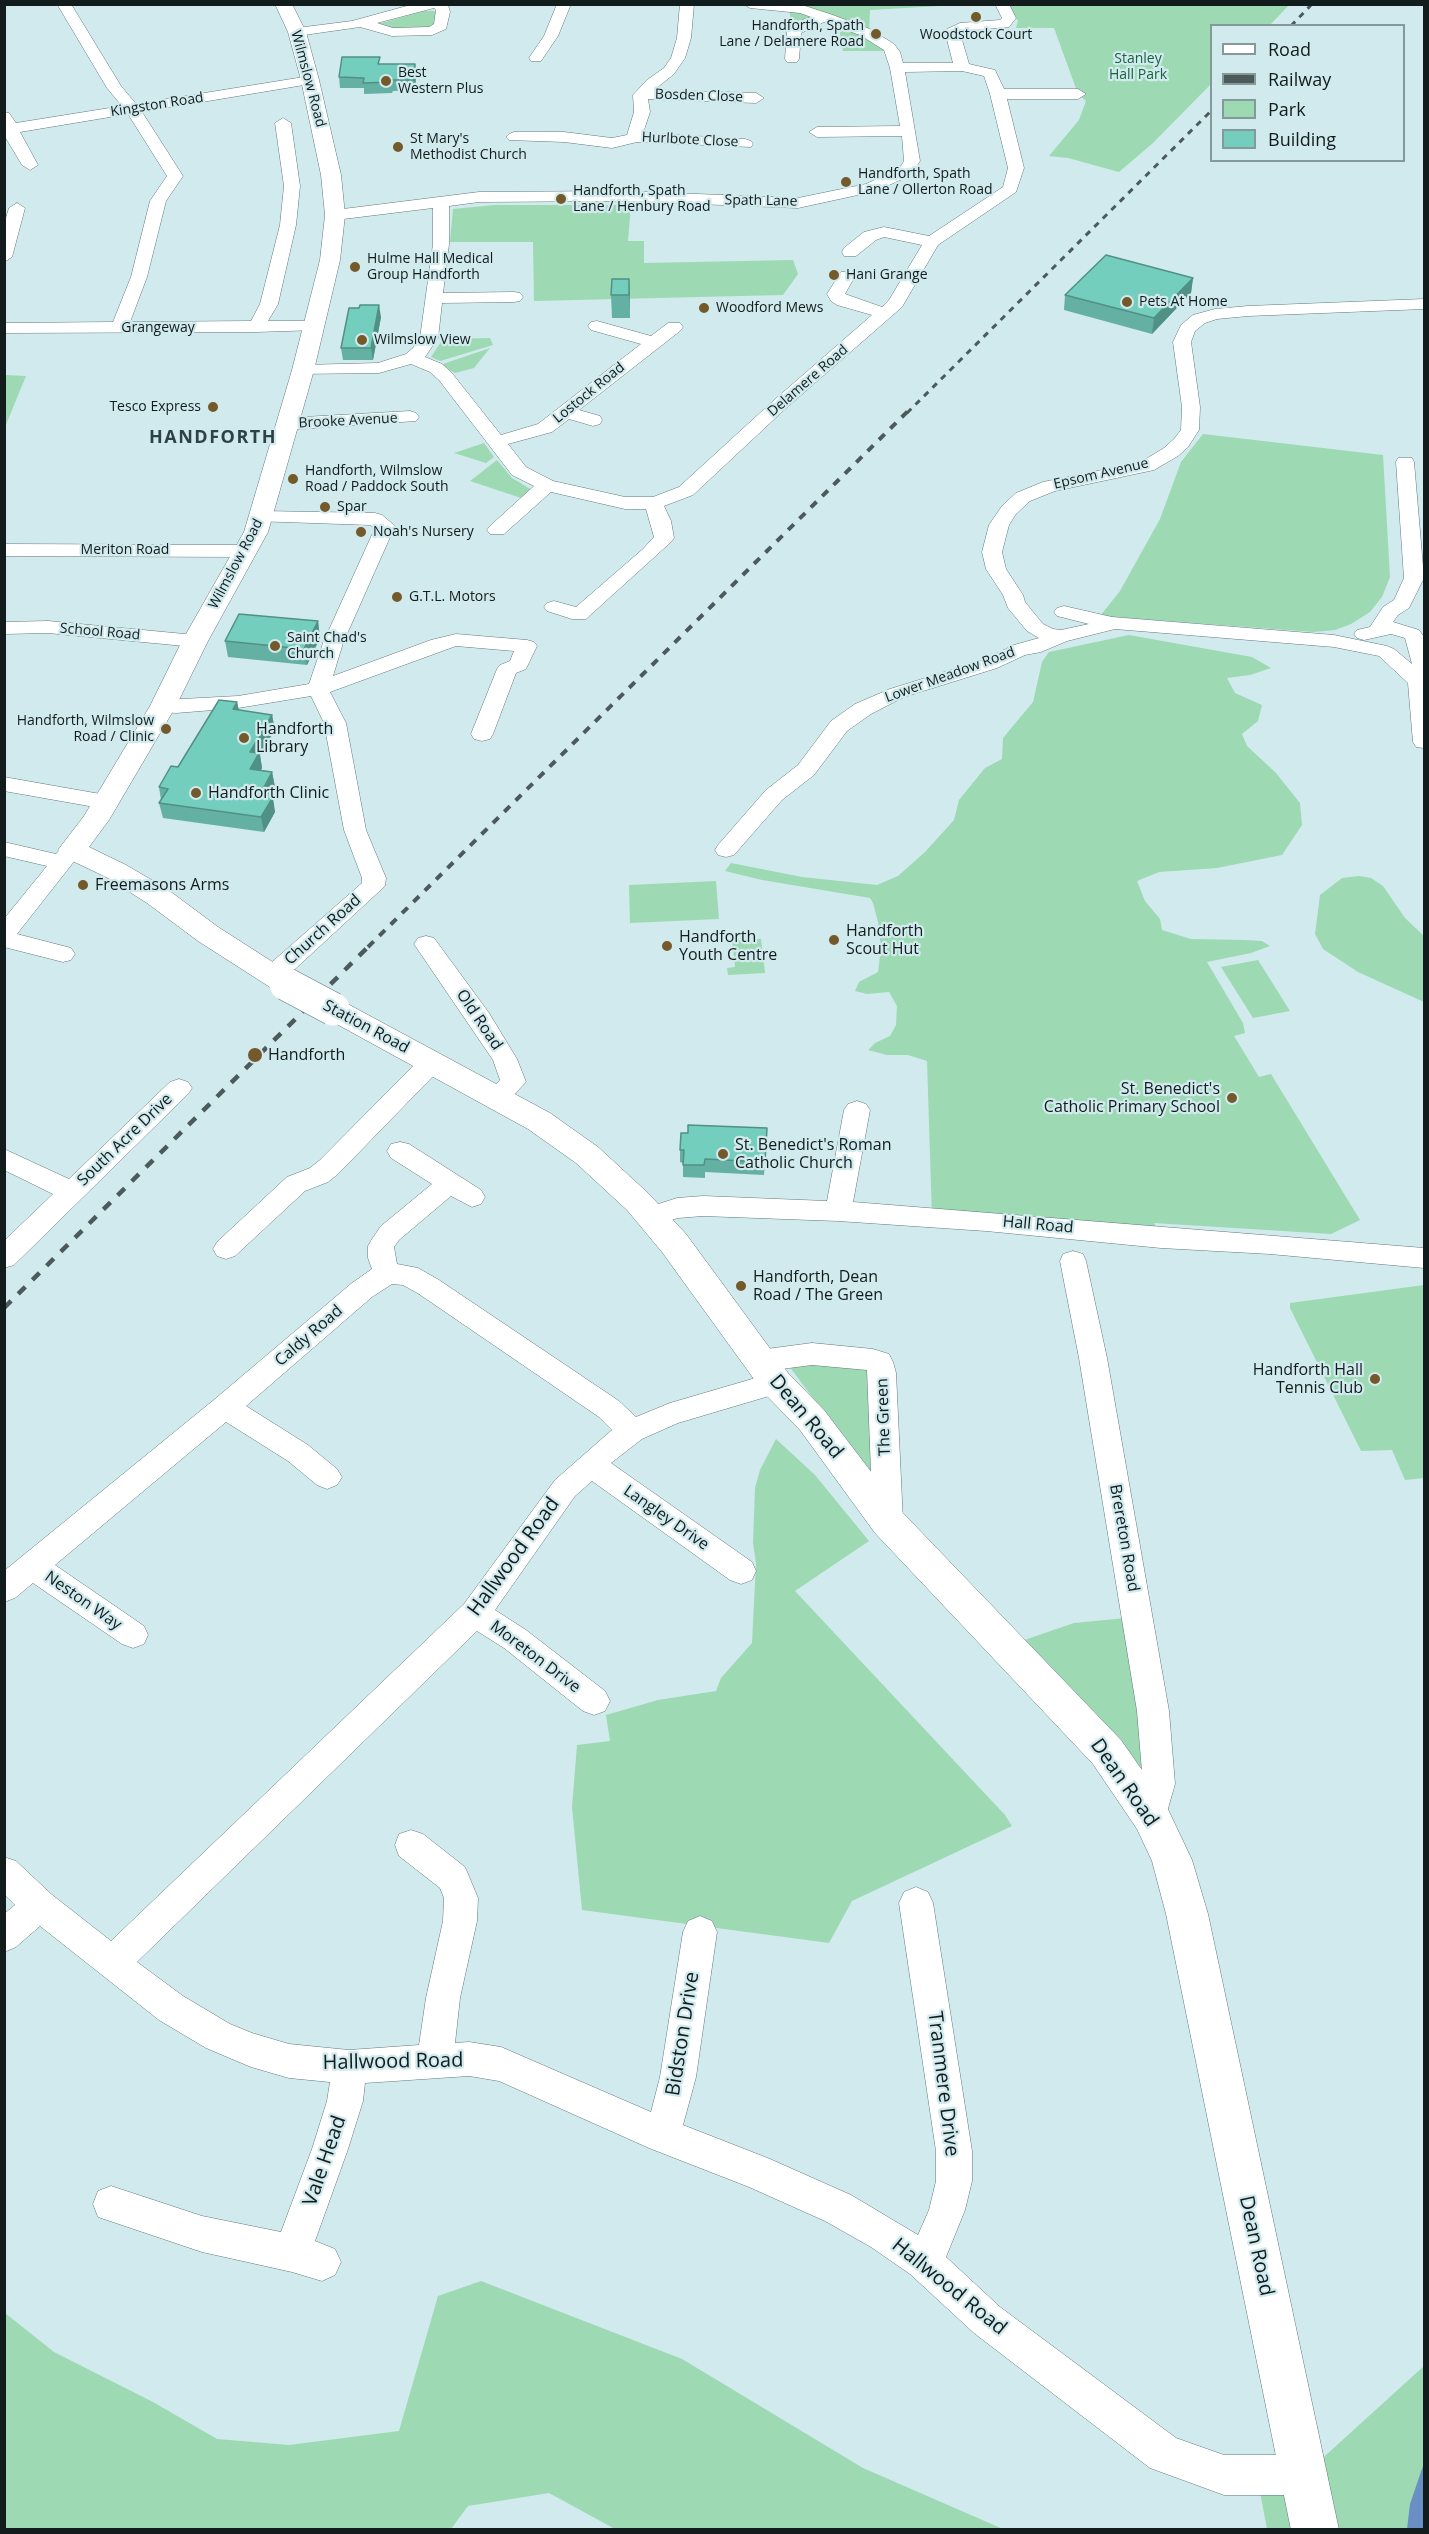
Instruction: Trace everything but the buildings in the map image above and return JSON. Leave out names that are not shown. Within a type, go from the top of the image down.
[{"type":"main road","name":"Wilmslow Road","points":[[67,857],[106,802],[163,706],[195,641],[246,551],[261,517],[303,370],[330,260],[335,215],[331,174],[310,80],[297,32],[283,4]]},
{"type":"main road","name":"Station Road","points":[[67,857],[116,871],[157,896],[208,934],[279,980],[539,1121],[587,1155],[652,1216]]},
{"type":"main road","name":"Dean Road","points":[[652,1216],[768,1372],[812,1420],[888,1522],[1107,1752],[1150,1815],[1172,1860],[1187,1914],[1315,2529]]},
{"type":"street","points":[[64,4],[115,88],[143,123],[175,176],[158,201],[139,277],[119,328]]},
{"type":"street","points":[[387,4],[400,13]]},
{"type":"street","points":[[297,32],[364,23],[435,4],[443,8],[441,26],[432,31],[392,32],[378,30],[364,23]]},
{"type":"street","points":[[536,58],[551,36],[564,4]]},
{"type":"street","points":[[634,137],[642,112],[639,99],[675,64],[682,44],[687,4]]},
{"type":"street","name":"Spath Lane","points":[[335,215],[441,201],[539,196],[633,196],[780,203],[820,200],[870,188],[900,176],[912,161],[893,52],[881,41],[802,9],[750,4]]},
{"type":"street","points":[[962,67],[952,32],[960,27],[1005,24],[1009,18],[1002,4]]},
{"type":"street","points":[[792,59],[794,31],[807,23],[825,17]]},
{"type":"street","points":[[682,44],[701,45]]},
{"type":"street","name":"Delamere Road","points":[[412,358],[431,366],[445,376],[519,471],[548,485],[625,503],[653,503],[686,491],[778,406],[885,313],[903,294],[932,242],[1010,189],[1014,181],[1016,168],[998,94],[990,73],[979,68],[962,67],[897,68]]},
{"type":"street","name":"Kingston Road","points":[[7,125],[131,109],[310,80]]},
{"type":"street","name":"Bosden Close","points":[[642,94],[756,98]]},
{"type":"street","points":[[998,94],[1078,94]]},
{"type":"street","points":[[256,327],[270,304],[288,225],[292,186],[283,123]]},
{"type":"street","points":[[7,125],[30,165]]},
{"type":"street","points":[[817,131],[908,131]]},
{"type":"street","name":"Hurlbote Close","points":[[510,137],[564,137],[612,142],[634,137],[745,144]]},
{"type":"street","points":[[303,370],[370,369],[412,358],[428,341],[441,243],[441,201]]},
{"type":"street","points":[[4,257],[16,208]]},
{"type":"street","points":[[850,252],[870,236],[884,232],[932,242]]},
{"type":"street","points":[[847,276],[828,292],[843,301],[885,313]]},
{"type":"street","points":[[434,298],[514,297]]},
{"type":"street","name":"Epsom Avenue","points":[[1032,623],[1015,604],[1013,595],[996,570],[993,552],[999,525],[1009,510],[1023,496],[1050,486],[1147,466],[1171,452],[1190,430],[1191,407],[1182,342],[1187,330],[1199,319],[1215,314],[1248,311],[1425,304]]},
{"type":"street","name":"Grangeway","points":[[4,328],[312,326]]},
{"type":"street","points":[[597,326],[653,342]]},
{"type":"street","name":"Lostock Road","points":[[496,441],[545,428],[674,327]]},
{"type":"street","points":[[566,412],[593,420]]},
{"type":"street","name":"Brooke Avenue","points":[[286,424],[410,417]]},
{"type":"street","points":[[1405,462],[1414,578],[1402,604],[1406,622],[1415,639],[1424,674],[1418,681]]},
{"type":"street","points":[[497,530],[548,485]]},
{"type":"street","points":[[554,607],[579,615],[650,553],[664,538],[661,521],[653,503]]},
{"type":"street","points":[[261,517],[375,519],[385,526],[333,643],[318,689]]},
{"type":"street","name":"Meriton Road","points":[[4,550],[246,551]]},
{"type":"street","points":[[1013,595],[1061,611],[1077,621],[1077,628],[1066,635],[1042,633],[1032,623],[1037,614],[1061,611]]},
{"type":"street","points":[[1380,641],[1390,610],[1402,604]]},
{"type":"street","name":"Lower Meadow Road","points":[[1061,611],[1112,623],[1334,641],[1380,641]]},
{"type":"street","name":"Lower Meadow Road","points":[[1022,650],[1032,623]]},
{"type":"street","name":"Lower Meadow Road","points":[[726,850],[774,795],[806,770],[839,726],[849,718],[897,693],[990,664],[1066,635],[1112,623]]},
{"type":"street","name":"School Road","points":[[4,628],[48,627],[195,641]]},
{"type":"street","points":[[1380,641],[1409,653],[1414,651],[1415,639]]},
{"type":"street","points":[[163,706],[238,702],[318,689],[438,644],[456,640],[527,646],[519,665],[507,669],[482,734]]},
{"type":"street","points":[[1380,641],[1418,681],[1425,742]]},
{"type":"street","points":[[404,658],[417,676]]},
{"type":"street","name":"Church Road","points":[[279,980],[373,886],[374,878],[355,830],[357,795],[335,723],[318,689]]},
{"type":"street","points":[[4,784],[106,802]]},
{"type":"street","points":[[4,849],[67,857]]},
{"type":"street","name":"Wilmslow Road","points":[[4,937],[67,857]]},
{"type":"street","points":[[4,937],[63,954]]},
{"type":"street","name":"Old Road","points":[[426,944],[480,1019],[505,1059],[513,1082],[497,1097]]},
{"type":"street","points":[[226,1249],[284,1194],[297,1184],[319,1175],[329,1167],[432,1062]]},
{"type":"street","name":"South Acre Drive","points":[[4,1258],[179,1088]]},
{"type":"street","points":[[838,1211],[857,1110]]},
{"type":"street","points":[[400,1151],[461,1190],[390,1233],[381,1246],[381,1258],[387,1273],[408,1275],[429,1287],[609,1409],[632,1431]]},
{"type":"street","name":"South Acre Drive","points":[[4,1158],[71,1192]]},
{"type":"street","name":"Hall Road","points":[[652,1216],[677,1208],[703,1206],[838,1211],[1009,1222],[1161,1238],[1270,1244],[1425,1258]]},
{"type":"street","name":"Brereton Road","points":[[1073,1261],[1093,1358],[1153,1711],[1159,1784],[1150,1815]]},
{"type":"street","name":"Caldy Road","points":[[4,1589],[34,1567],[362,1290],[387,1273]]},
{"type":"street","name":"The Green","points":[[768,1372],[812,1354],[879,1362],[882,1373],[888,1522]]},
{"type":"street","name":"Hallwood Road","points":[[768,1372],[632,1431],[590,1464],[566,1488],[475,1613],[112,1963],[171,2008],[219,2036],[251,2050],[289,2061],[349,2067],[469,2059],[501,2064],[662,2135],[758,2172],[838,2208],[884,2234],[923,2261],[987,2320],[1164,2454],[1224,2475],[1304,2475]]},
{"type":"street","points":[[225,1407],[298,1452],[328,1476]]},
{"type":"street","name":"Langley Drive","points":[[590,1464],[741,1571]]},
{"type":"street","name":"Neston Way","points":[[34,1567],[132,1636]]},
{"type":"street","name":"Moreton Drive","points":[[475,1613],[515,1639],[594,1701]]},
{"type":"street","points":[[411,1845],[453,1878],[461,1898],[460,1921],[443,1998],[435,2060]]},
{"type":"street","points":[[4,1872],[39,1905],[112,1963]]},
{"type":"street","name":"Tranmere Drive","points":[[916,1903],[954,2151],[954,2181],[947,2210],[938,2236],[923,2261]]},
{"type":"street","points":[[4,1936],[39,1905]]},
{"type":"street","name":"Bidston Drive","points":[[662,2135],[678,2077],[700,1932]]},
{"type":"street","name":"Vale Head","points":[[111,2204],[202,2234],[307,2258],[330,2149],[345,2101],[349,2067]]},
{"type":"green space","points":[[790,5],[957,5],[870,10],[869,33],[890,51],[843,51],[839,28],[813,16],[790,25]]},
{"type":"green space","name":"Stanley Hall Park","points":[[1008,5],[1289,5],[1271,24],[1210,24],[1210,85],[1153,143],[1119,172],[1068,158],[1049,156],[1079,120],[1086,101],[1078,94],[1054,28],[1016,28],[1018,21]]},
{"type":"green space","points":[[424,11],[434,11],[438,14],[434,26],[430,28],[402,31],[378,24]]},
{"type":"green space","points":[[494,205],[631,205],[628,241],[644,241],[644,263],[793,260],[798,274],[783,295],[534,301],[533,242],[450,242],[453,209]]},
{"type":"green space","points":[[490,338],[493,345],[440,361],[431,357],[443,339]]},
{"type":"green space","points":[[490,348],[474,368],[455,373],[440,365]]},
{"type":"green space","points":[[4,375],[26,376],[5,427]]},
{"type":"green space","points":[[1203,434],[1383,455],[1390,577],[1382,597],[1370,612],[1351,624],[1335,630],[1314,632],[1100,616],[1120,591],[1160,519],[1181,462]]},
{"type":"green space","points":[[484,443],[494,457],[486,463],[454,453]]},
{"type":"green space","points":[[497,460],[512,478],[532,490],[524,499],[470,481]]},
{"type":"green space","points":[[1129,635],[1252,657],[1271,668],[1250,675],[1227,678],[1235,693],[1262,705],[1258,721],[1242,734],[1247,746],[1276,773],[1300,803],[1302,825],[1282,855],[1217,868],[1159,872],[1137,881],[1145,901],[1160,919],[1162,930],[1191,939],[1262,941],[1270,946],[1251,953],[1207,962],[1243,1023],[1245,1033],[1234,1036],[1259,1077],[1271,1074],[1360,1220],[1331,1234],[1154,1223],[1160,1233],[932,1217],[927,1061],[908,1055],[887,1055],[868,1050],[875,1043],[890,1036],[896,1025],[897,1006],[889,992],[867,994],[855,991],[859,982],[878,972],[881,948],[873,903],[870,898],[762,880],[725,871],[731,863],[802,877],[877,885],[898,876],[925,852],[954,820],[959,800],[985,768],[1002,759],[1003,738],[1033,702],[1042,662],[1049,652]]},
{"type":"green space","points":[[1359,876],[1371,878],[1383,886],[1405,918],[1424,936],[1424,1002],[1358,972],[1323,949],[1315,934],[1320,895],[1342,878]]},
{"type":"green space","points":[[716,881],[719,919],[630,923],[629,885]]},
{"type":"green space","points":[[761,939],[765,973],[728,975],[727,968],[735,967],[732,940]]},
{"type":"green space","points":[[1258,960],[1290,1011],[1253,1018],[1221,967]]},
{"type":"green space","name":"Handforth Hall Tennis Club","points":[[1424,1285],[1424,1478],[1405,1480],[1392,1450],[1361,1451],[1290,1308],[1290,1303]]},
{"type":"green space","points":[[795,1363],[868,1368],[875,1481],[789,1366]]},
{"type":"green space","points":[[776,1439],[815,1475],[869,1541],[795,1591],[1005,1815],[1012,1826],[852,1901],[829,1943],[582,1910],[572,1807],[577,1745],[610,1741],[606,1715],[658,1700],[716,1691],[721,1678],[752,1643],[756,1563],[753,1543],[755,1488],[760,1470]]},
{"type":"green space","points":[[1137,1617],[1151,1816],[1007,1646],[1074,1623]]},
{"type":"green space","points":[[481,2281],[682,2359],[863,2468],[1003,2529],[615,2529],[549,2493],[468,2506],[451,2529],[5,2529],[5,2313],[54,2352],[153,2402],[217,2439],[289,2445],[399,2431],[438,2296]]},
{"type":"green space","points":[[1424,2366],[1424,2529],[1267,2529],[1257,2476],[1304,2475]]},
{"type":"water","points":[[1424,2463],[1424,2529],[1407,2529],[1410,2504]]},
{"type":"railway","points":[[1293,24],[1312,4]]},
{"type":"railway","points":[[907,413],[1210,112]]},
{"type":"railway","points":[[368,947],[908,411]]},
{"type":"railway","points":[[4,1308],[370,945]]},
{"type":"place","name":"Woodstock Court","points":[[976,17]]},
{"type":"place","name":"Handforth, Spath Lane / Delamere Road","points":[[876,34]]},
{"type":"place","name":"Best Western Plus","points":[[386,81]]},
{"type":"place","name":"St Mary's Methodist Church","points":[[398,147]]},
{"type":"place","name":"Handforth, Spath Lane / Ollerton Road","points":[[846,182]]},
{"type":"place","name":"Handforth, Spath Lane / Henbury Road","points":[[561,199]]},
{"type":"place","name":"Hulme Hall Medical Group Handforth","points":[[355,267]]},
{"type":"place","name":"Hani Grange","points":[[834,275]]},
{"type":"place","name":"Pets At Home","points":[[1127,302]]},
{"type":"place","name":"Woodford Mews","points":[[704,308]]},
{"type":"place","name":"Wilmslow View","points":[[362,340]]},
{"type":"place","name":"Tesco Express","points":[[213,407]]},
{"type":"place","name":"Handforth, Wilmslow Road / Paddock South","points":[[293,479]]},
{"type":"place","name":"Spar","points":[[325,507]]},
{"type":"place","name":"Noah's Nursery","points":[[361,532]]},
{"type":"place","name":"G.T.L. Motors","points":[[397,597]]},
{"type":"place","name":"Saint Chad's Church","points":[[275,646]]},
{"type":"place","name":"Handforth, Wilmslow Road / Clinic","points":[[166,729]]},
{"type":"place","name":"Handforth Library","points":[[244,738]]},
{"type":"place","name":"Handforth Clinic","points":[[196,793]]},
{"type":"place","name":"Freemasons Arms","points":[[83,885]]},
{"type":"place","name":"Handforth Scout Hut","points":[[834,940]]},
{"type":"place","name":"Handforth Youth Centre","points":[[667,946]]},
{"type":"place","name":"Handforth","points":[[255,1055]]},
{"type":"place","name":"St. Benedict's Catholic Primary School","points":[[1232,1098]]},
{"type":"place","name":"St. Benedict's Roman Catholic Church","points":[[723,1154]]},
{"type":"place","name":"Handforth, Dean Road / The Green","points":[[741,1286]]},
{"type":"place","name":"Handforth Hall Tennis Club","points":[[1375,1379]]},
{"type":"district","name":"HANDFORTH","points":[[213,438]]}]
